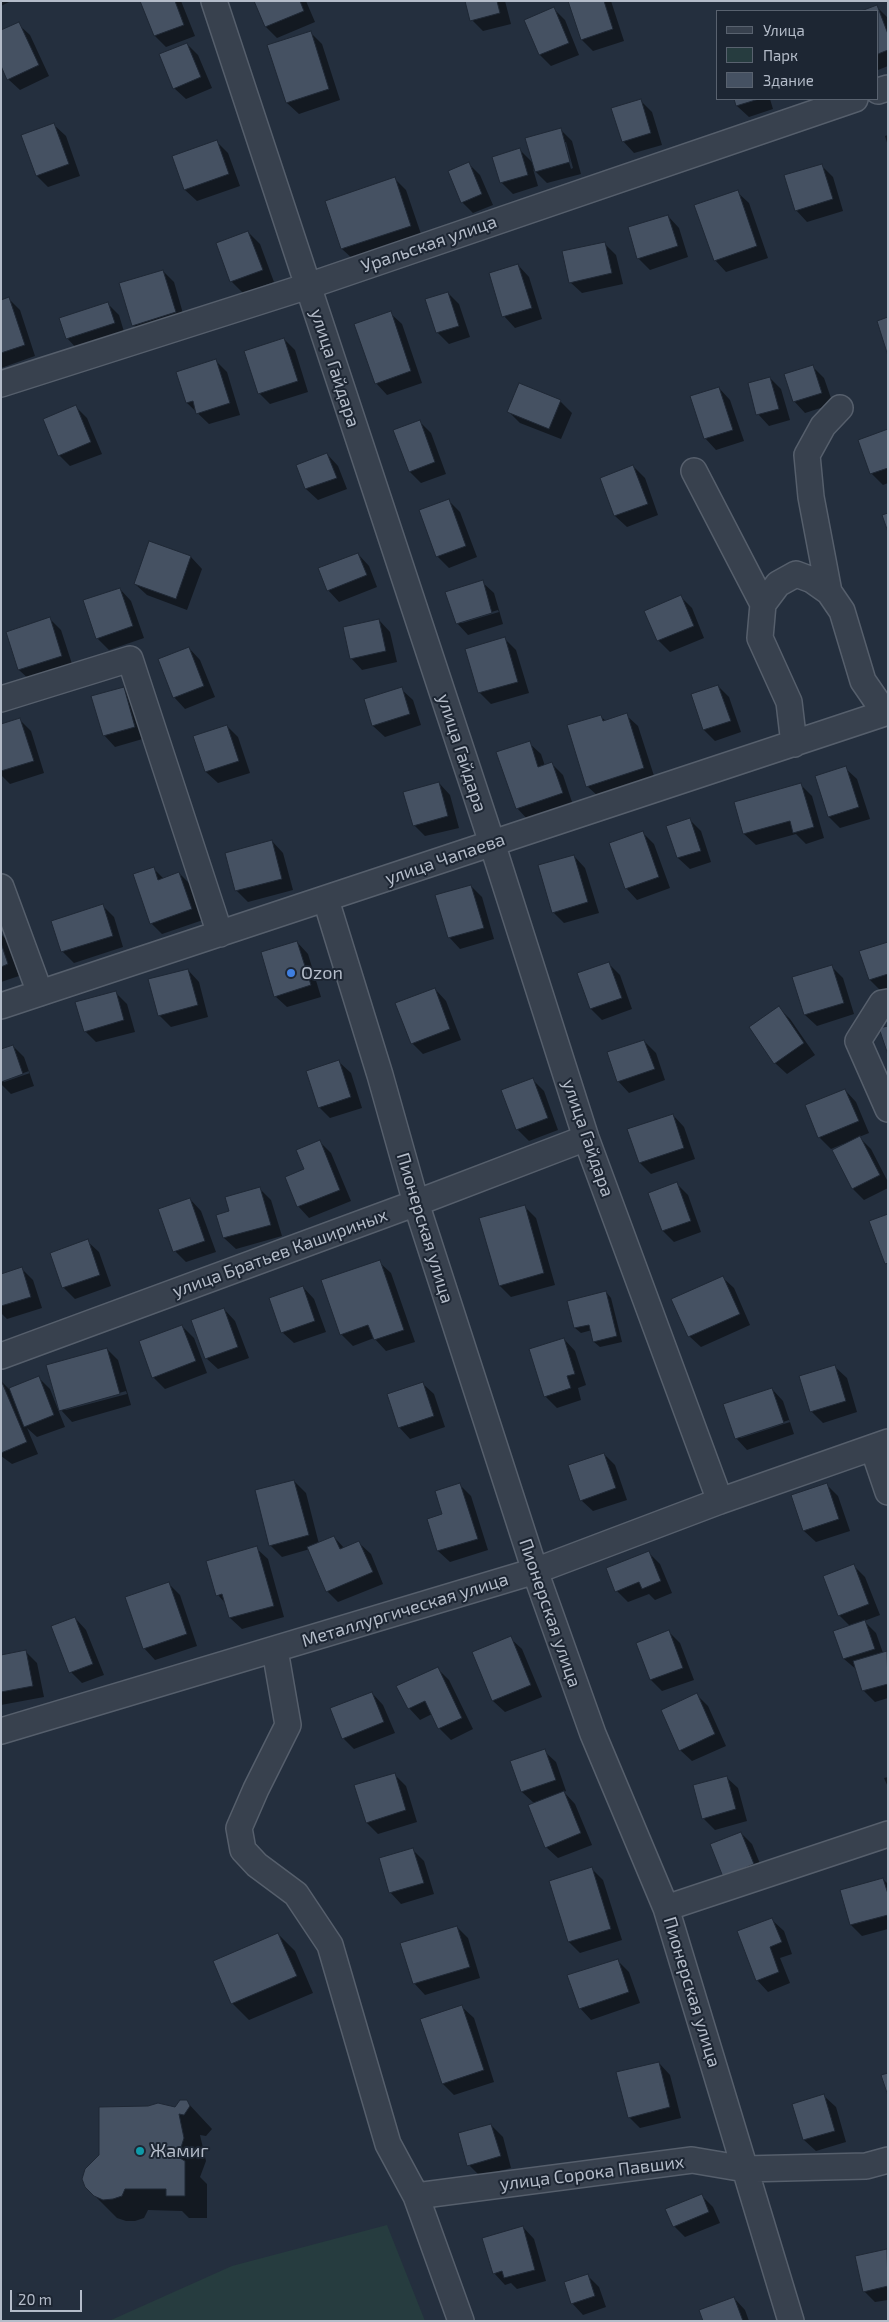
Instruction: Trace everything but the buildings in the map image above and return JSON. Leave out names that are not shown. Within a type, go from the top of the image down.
[{"type":"street","name":"улица Гайдара","points":[[214,1],[492,843],[586,1138],[720,1501]]},
{"type":"street","name":"Уральская улица","points":[[1,384],[308,286],[852,100]]},
{"type":"street","points":[[829,592],[811,496],[807,455],[823,426],[840,408]]},
{"type":"street","points":[[694,472],[763,604]]},
{"type":"street","points":[[794,744],[789,702],[760,638],[763,604],[778,584],[796,574],[812,580],[829,592],[842,611],[864,681],[886,713]]},
{"type":"street","points":[[1,699],[130,659],[220,934]]},
{"type":"street","name":"улица Чапаева","points":[[1,1006],[326,900],[886,713]]},
{"type":"street","points":[[1,888],[40,993]]},
{"type":"street","name":"Пионерская улица","points":[[326,900],[380,1075],[416,1203],[534,1571],[593,1734],[666,1908],[791,2321]]},
{"type":"street","points":[[888,1002],[882,1003],[858,1042],[888,1109]]},
{"type":"street","name":"улица Братьев Кашириных","points":[[1,1356],[416,1203],[586,1138]]},
{"type":"street","points":[[881,1445],[888,1492]]},
{"type":"street","name":"Металлургическая улица","points":[[1,1731],[534,1571],[720,1501],[881,1445]]},
{"type":"street","points":[[275,1650],[288,1725],[239,1828],[243,1850],[257,1865],[296,1894],[330,1945],[388,2144],[416,2196],[461,2321]]},
{"type":"street","points":[[666,1908],[888,1834]]},
{"type":"street","name":"улица Сорока Павших","points":[[416,2196],[692,2160],[745,2170],[866,2166],[888,2160]]},
{"type":"green space","points":[[387,2225],[425,2321],[109,2321],[232,2266]]},
{"type":"place","name":"Ozon","points":[[291,973]]},
{"type":"place","name":"Жамиг","points":[[140,2151]]}]
